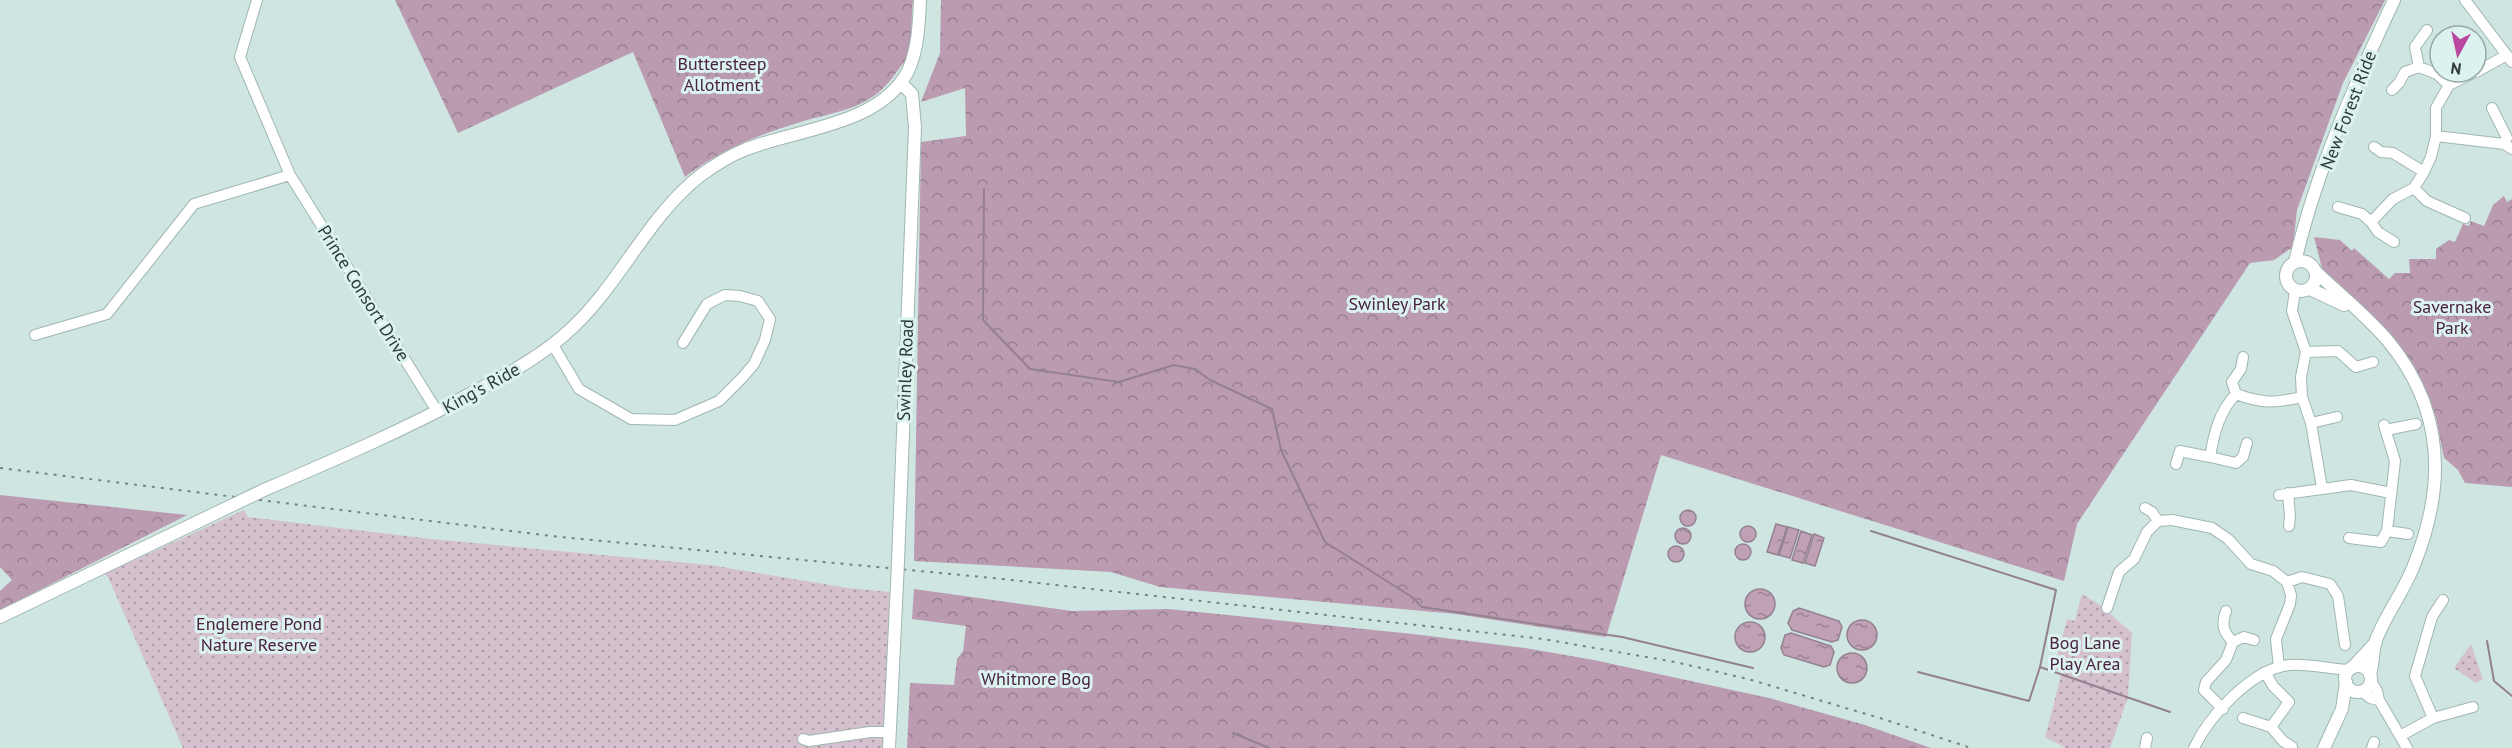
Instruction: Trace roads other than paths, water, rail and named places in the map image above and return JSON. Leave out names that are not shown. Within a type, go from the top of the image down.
[{"type":"main road","points":[[901,83],[909,70],[914,52],[920,0]]},
{"type":"main road","name":"New Forest Ride","points":[[2295,291],[2287,284],[2287,269],[2295,262],[2306,222],[2354,87],[2394,0]]},
{"type":"main road","name":"King's Ride","points":[[0,617],[264,490],[437,411],[529,362],[553,345],[582,318],[656,221],[699,177],[719,162],[744,150],[857,115],[876,105],[901,83]]},
{"type":"main road","name":"Swinley Road","points":[[889,748],[915,127],[912,94],[901,83]]},
{"type":"main road","name":"New Forest Ride","points":[[2306,222],[2315,282],[2310,289]]},
{"type":"main road","points":[[2295,262],[2312,268],[2387,340],[2422,396],[2429,419],[2436,461],[2434,504],[2428,531],[2413,569],[2376,642],[2348,675],[2342,709],[2324,748]]},
{"type":"main road","points":[[2295,291],[2310,289],[2356,311]]},
{"type":"main road","points":[[2342,709],[2368,688],[2376,642]]},
{"type":"main road","points":[[2348,675],[2365,668],[2371,678]]},
{"type":"main road","points":[[2348,675],[2350,689],[2361,692]]},
{"type":"street","name":"Prince Consort Drive","points":[[257,0],[240,57],[290,174],[437,411]]},
{"type":"street","points":[[2465,0],[2509,58],[2488,67]]},
{"type":"street","points":[[2419,67],[2415,47],[2427,30]]},
{"type":"street","points":[[2371,222],[2393,199],[2414,188],[2424,172],[2436,136],[2436,108],[2449,85],[2437,74],[2419,67],[2405,72],[2392,90]]},
{"type":"street","points":[[2436,136],[2508,147],[2507,138],[2492,108]]},
{"type":"street","points":[[2374,147],[2381,152],[2392,153],[2424,172]]},
{"type":"street","points":[[35,335],[107,314],[194,204],[290,174]]},
{"type":"street","points":[[2414,188],[2427,201],[2465,218]]},
{"type":"street","points":[[2338,207],[2362,214],[2378,232],[2394,242]]},
{"type":"street","points":[[2295,291],[2292,311],[2306,352],[2301,377],[2302,397],[2311,423],[2322,488]]},
{"type":"street","points":[[553,345],[579,389],[631,419],[675,420],[719,400],[742,378],[754,364],[765,340],[770,319],[758,302],[740,296],[725,295],[707,304],[683,343]]},
{"type":"street","points":[[2306,352],[2338,351],[2356,367],[2373,362]]},
{"type":"street","points":[[2236,394],[2232,382],[2241,369],[2243,357]]},
{"type":"street","points":[[2236,394],[2256,401],[2273,403],[2302,397]]},
{"type":"street","points":[[2210,457],[2214,431],[2226,404],[2236,394]]},
{"type":"street","points":[[2311,423],[2337,417]]},
{"type":"street","points":[[2349,538],[2381,542],[2387,531],[2395,461],[2385,428],[2416,424]]},
{"type":"street","points":[[2176,464],[2180,451],[2236,463],[2243,457],[2247,443]]},
{"type":"street","points":[[2379,451],[2391,448]]},
{"type":"street","points":[[2289,526],[2290,516],[2283,494],[2351,485],[2391,493]]},
{"type":"street","points":[[2145,508],[2152,512],[2158,521]]},
{"type":"street","points":[[2107,608],[2119,572],[2134,559],[2147,532],[2158,521],[2172,520],[2212,528],[2228,539],[2251,564],[2273,571],[2287,582],[2291,595],[2290,604],[2276,639],[2275,650],[2279,667]]},
{"type":"street","points":[[2387,531],[2408,534]]},
{"type":"street","points":[[2287,582],[2302,578],[2330,584],[2338,596],[2345,645]]},
{"type":"street","points":[[2433,718],[2415,676],[2432,617],[2443,600]]},
{"type":"street","points":[[2226,611],[2223,619],[2224,633],[2233,642]]},
{"type":"street","points":[[2223,709],[2204,690],[2206,682],[2226,660],[2233,642],[2244,637],[2254,640]]},
{"type":"street","points":[[2194,748],[2200,734],[2223,709],[2250,681],[2265,672],[2279,667],[2308,665],[2348,675]]},
{"type":"street","points":[[2265,672],[2273,686],[2289,702],[2271,727]]},
{"type":"street","points":[[2371,678],[2378,691],[2379,700],[2408,748]]},
{"type":"street","points":[[2361,692],[2370,698],[2379,700]]},
{"type":"street","points":[[2400,736],[2433,718],[2473,707]]},
{"type":"street","points":[[2243,718],[2271,727],[2283,741],[2292,747]]},
{"type":"street","points":[[803,739],[809,741],[870,732],[889,732]]},
{"type":"water","points":[[1688,510],[1696,518],[1688,526],[1680,518]]},
{"type":"water","points":[[1776,524],[1787,527],[1778,555],[1767,552]]},
{"type":"water","points":[[1748,526],[1754,528],[1756,534],[1754,540],[1748,542],[1742,540],[1740,534],[1742,528]]},
{"type":"water","points":[[1788,527],[1799,530],[1790,558],[1779,555]]},
{"type":"water","points":[[1683,528],[1691,536],[1683,544],[1675,536]]},
{"type":"water","points":[[1801,531],[1812,535],[1803,563],[1792,560]]},
{"type":"water","points":[[1814,534],[1824,538],[1815,566],[1805,563]]},
{"type":"water","points":[[1743,544],[1749,546],[1751,552],[1749,558],[1743,560],[1737,558],[1735,552],[1737,546]]},
{"type":"water","points":[[1676,546],[1682,548],[1684,554],[1682,560],[1676,562],[1670,560],[1668,554],[1670,548]]},
{"type":"water","points":[[1760,589],[1766,590],[1774,598],[1774,610],[1766,618],[1760,619],[1754,618],[1746,610],[1745,604],[1746,598],[1754,590]]},
{"type":"water","points":[[1799,608],[1839,621],[1842,627],[1838,640],[1832,642],[1792,630],[1788,623],[1793,611]]},
{"type":"water","points":[[1862,620],[1868,621],[1876,629],[1876,641],[1868,649],[1862,650],[1856,649],[1848,641],[1847,635],[1848,629],[1856,621]]},
{"type":"water","points":[[1750,622],[1756,623],[1764,631],[1764,643],[1756,651],[1750,652],[1744,651],[1736,643],[1735,637],[1736,631],[1744,623]]},
{"type":"water","points":[[1791,633],[1831,646],[1834,652],[1830,665],[1824,667],[1784,655],[1781,648],[1785,635]]},
{"type":"water","points":[[1852,653],[1863,657],[1867,668],[1863,679],[1852,683],[1841,679],[1837,668],[1841,657]]},
{"type":"waterway","points":[[984,189],[983,320],[1030,369],[1119,382],[1174,365],[1195,369],[1210,380],[1272,409],[1281,450],[1325,542],[1412,597],[1422,607],[1622,637],[1753,668]]},
{"type":"waterway","points":[[1871,531],[2056,590],[2040,667]]},
{"type":"waterway","points":[[2487,641],[2494,681],[2512,696]]},
{"type":"waterway","points":[[1918,672],[2029,701],[2040,667],[2170,712]]},
{"type":"waterway","points":[[1233,733],[1269,748]]},
{"type":"railway","points":[[0,468],[560,537],[993,578],[1543,639],[1675,662],[1748,679],[1971,748]]},
{"type":"park label","name":"Buttersteep Allotment","points":[[722,73]]},
{"type":"park label","name":"Swinley Park","points":[[1397,303]]},
{"type":"park label","name":"Savernake Park","points":[[2452,316]]},
{"type":"park label","name":"Englemere Pond Nature Reserve","points":[[259,633]]},
{"type":"park label","name":"Bog Lane Play Area","points":[[2085,652]]},
{"type":"park label","name":"Whitmore Bog","points":[[1036,678]]}]
